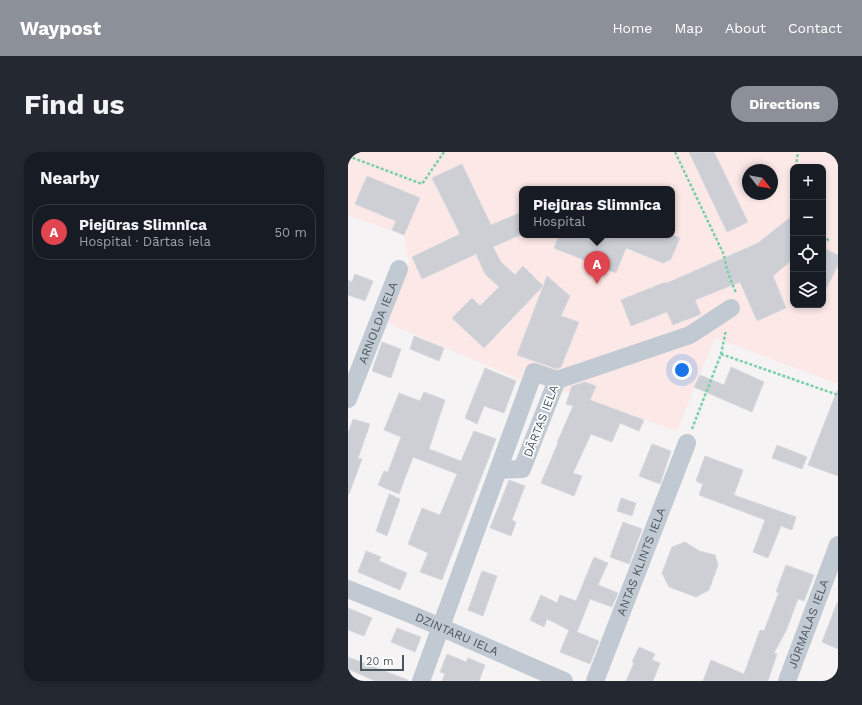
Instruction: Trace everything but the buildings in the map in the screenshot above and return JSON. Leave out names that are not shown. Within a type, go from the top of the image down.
[{"type":"street","name":"ARNOLDA IELA","points":[[348,399],[399,269]]},
{"type":"street","points":[[557,380],[690,335],[731,308]]},
{"type":"street","name":"DĀRTAS IELA","points":[[421,681],[441,628],[498,470],[534,372],[557,380],[522,469],[498,470]]},
{"type":"street","name":"ANTAS KLINTS IELA","points":[[595,681],[687,443]]},
{"type":"street","name":"JŪRMALAS IELA","points":[[786,681],[838,545]]},
{"type":"street","name":"DZINTARU IELA","points":[[348,590],[415,616],[564,681]]},
{"type":"path","points":[[348,156],[422,184],[444,152]]},
{"type":"path","points":[[675,152],[724,255],[727,270],[736,293],[731,308],[721,354],[687,443]]},
{"type":"path","points":[[796,164],[798,152]]},
{"type":"path","points":[[834,152],[838,157]]},
{"type":"path","points":[[825,236],[830,242]]},
{"type":"path","points":[[721,354],[838,395]]},
{"type":"shaded area","points":[[348,152],[838,152],[838,384],[715,338],[677,431],[568,392],[518,379],[386,322],[409,264],[404,235],[348,215]]},
{"type":"place","name":"Piejūras Slimnīca","points":[[597,284]]}]
